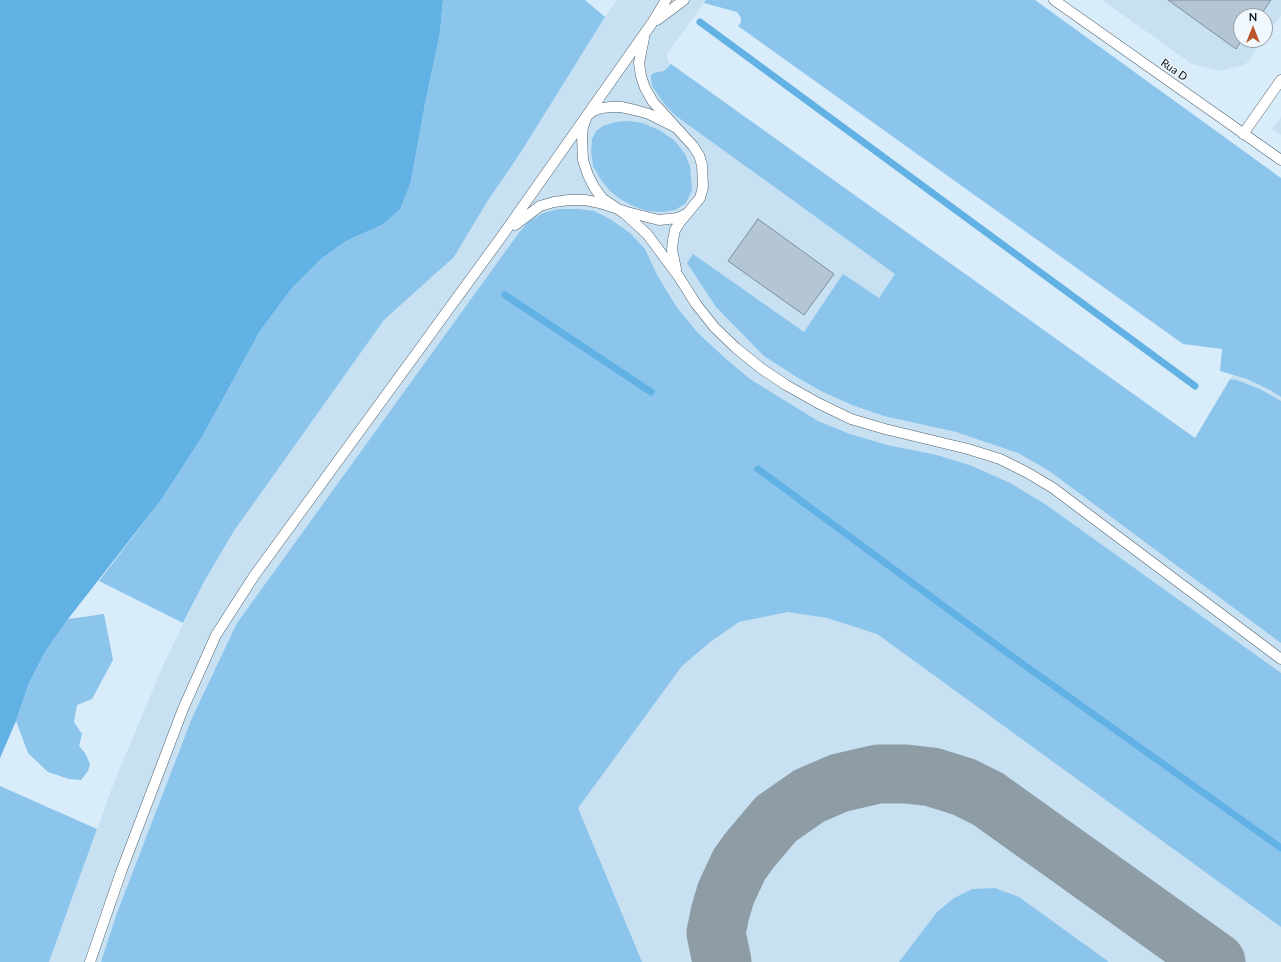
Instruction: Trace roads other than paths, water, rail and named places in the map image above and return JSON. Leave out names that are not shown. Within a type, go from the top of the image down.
[{"type":"lane","points":[[90,962],[120,872],[180,716],[216,635],[254,576],[502,236],[649,27],[666,0]]},
{"type":"lane","points":[[679,277],[673,261],[672,250],[675,230],[700,198],[703,187],[702,165],[694,146],[653,102],[641,76],[640,53],[649,27],[684,0]]},
{"type":"lane","name":"Rua D","points":[[1054,0],[1281,160]]},
{"type":"lane","points":[[1243,134],[1281,80]]},
{"type":"lane","points":[[675,127],[648,114],[621,107],[602,108],[593,111],[587,116],[583,127],[583,160],[588,175],[602,198],[625,214],[646,234],[715,328],[762,369],[786,385],[818,403],[851,418],[886,429],[968,449],[1000,459],[1028,473],[1053,488],[1281,659]]},
{"type":"lane","points":[[502,236],[523,217],[540,206],[554,202],[585,200],[659,220],[678,218],[688,213]]},
{"type":"waterway","points":[[700,22],[1195,386]]},
{"type":"waterway","points":[[505,295],[651,392]]},
{"type":"waterway","points":[[758,469],[1006,652],[1281,848]]}]
